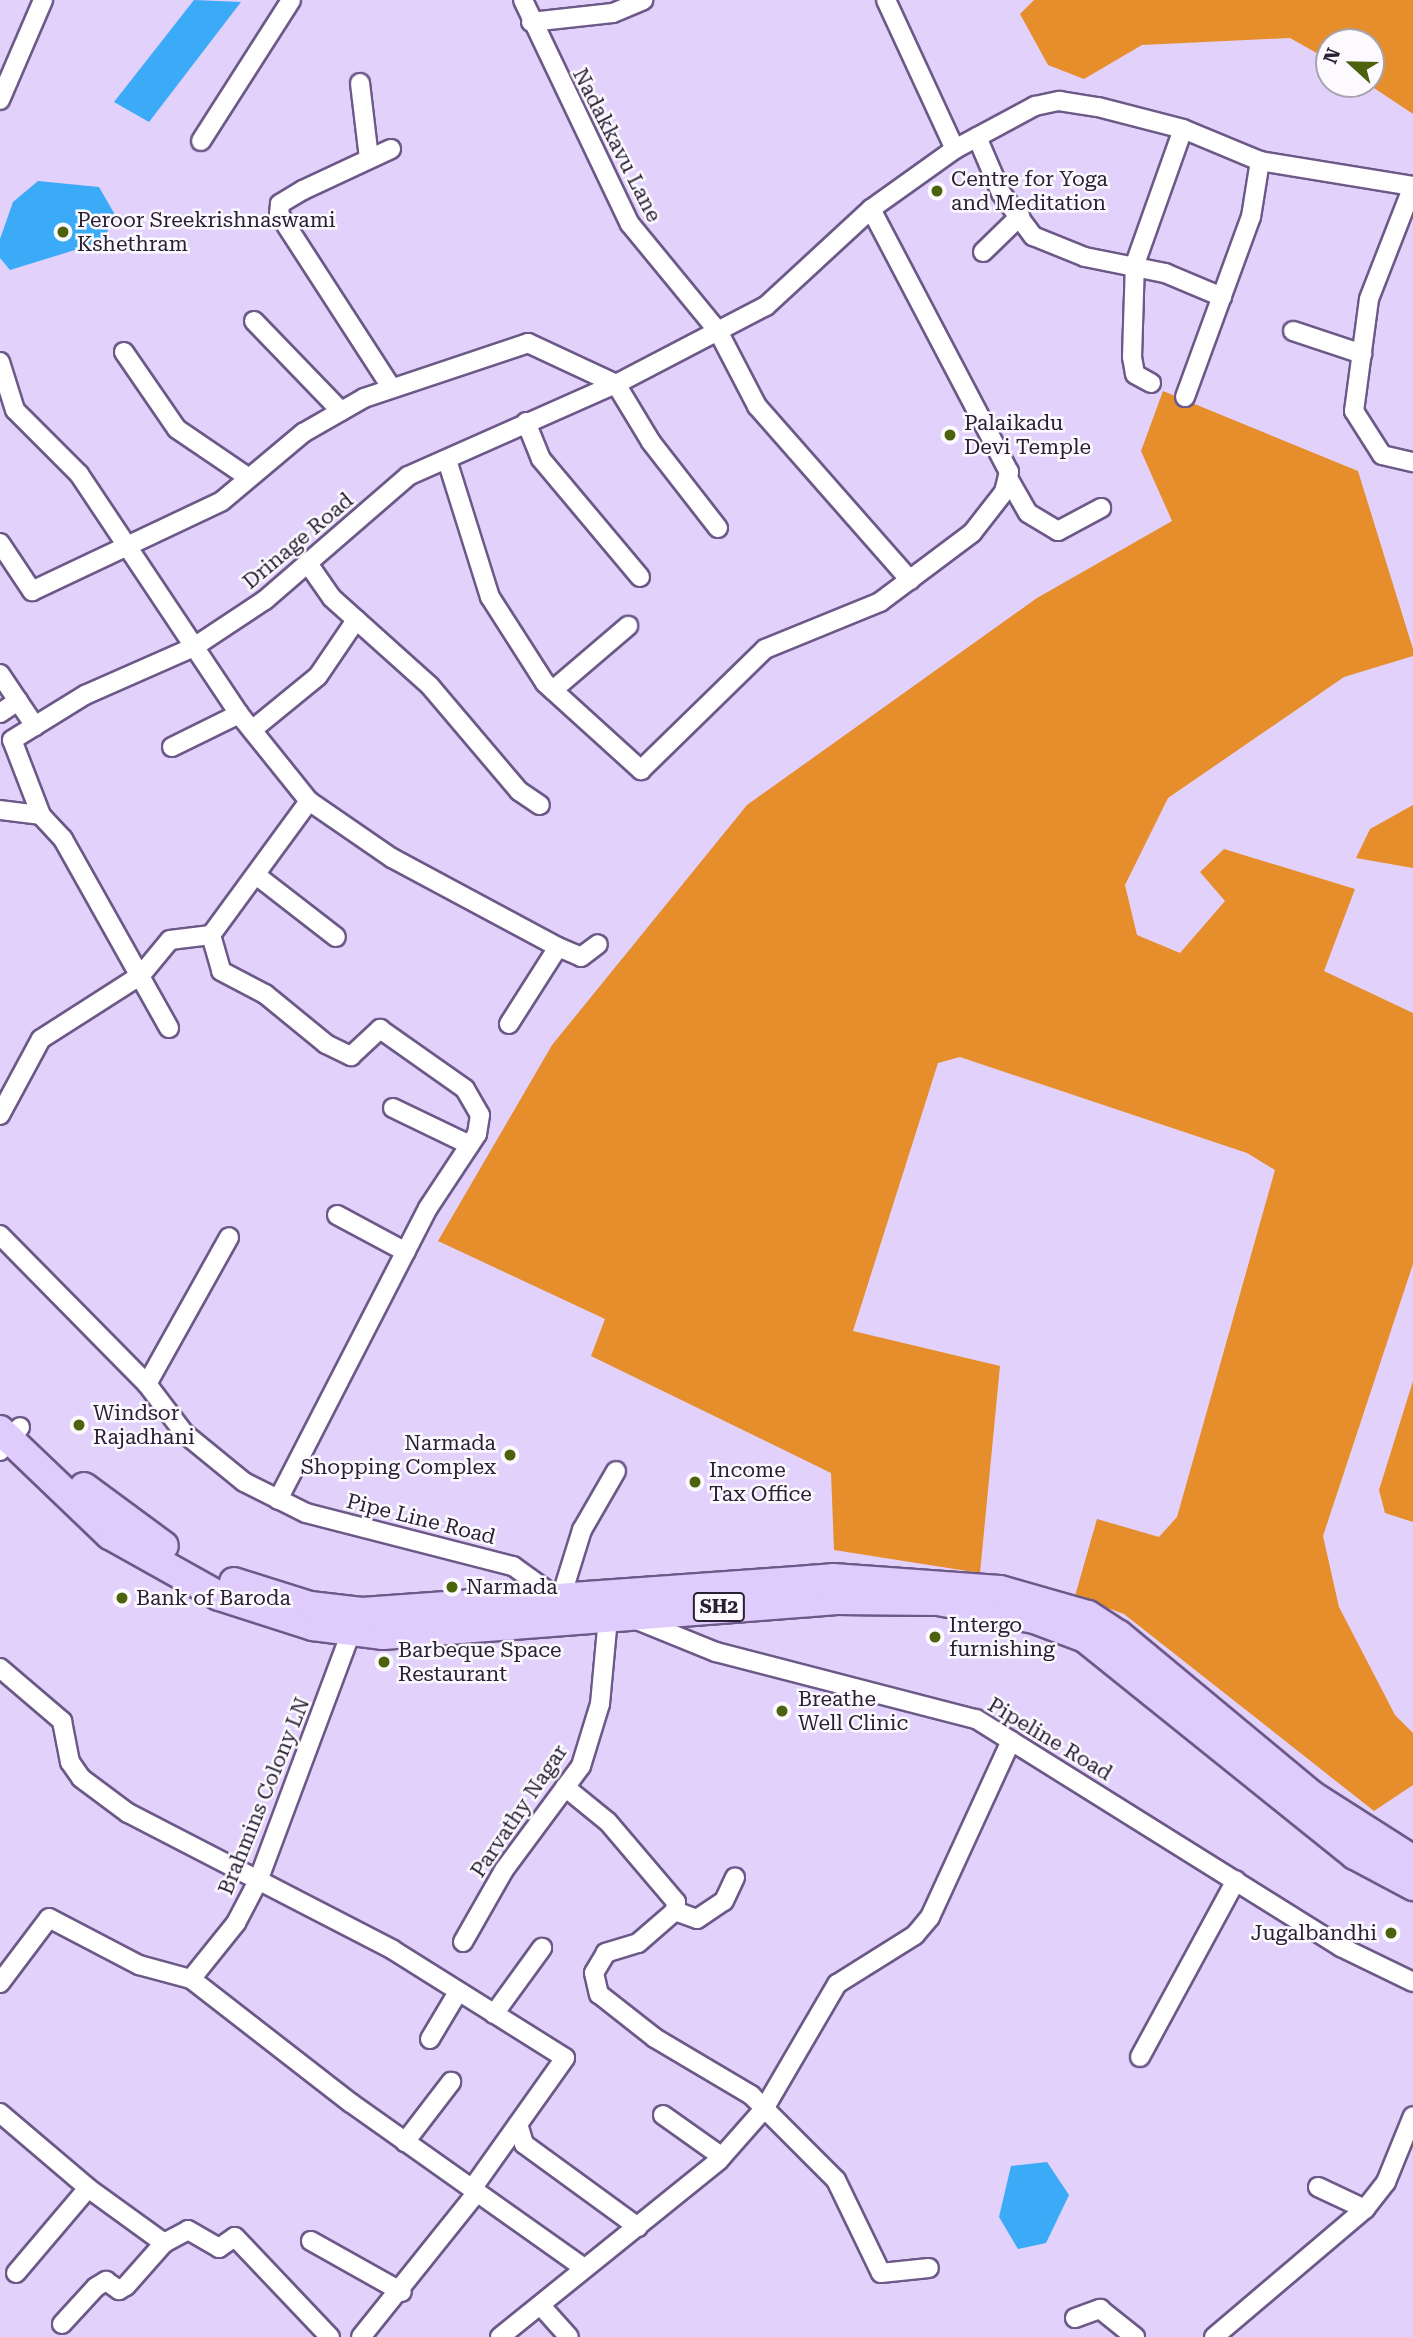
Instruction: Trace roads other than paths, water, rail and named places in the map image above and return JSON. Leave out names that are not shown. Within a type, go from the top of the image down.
[{"type":"main road","points":[[6,1431],[103,1504],[190,1562],[355,1622],[558,1609],[624,1609],[895,1578],[1050,1602],[1119,1635],[1313,1796],[1413,1860]]},
{"type":"main road","name":"SH2","points":[[624,1609],[911,1599],[1034,1619],[1084,1637],[1355,1855],[1413,1886]]},
{"type":"street","points":[[0,100],[43,0]]},
{"type":"street","points":[[201,141],[291,0]]},
{"type":"street","name":"Nadakkavu Lane","points":[[523,0],[531,22],[629,224],[718,331],[757,406],[910,580]]},
{"type":"street","points":[[531,22],[612,13],[643,0]]},
{"type":"street","points":[[886,0],[955,149]]},
{"type":"street","points":[[360,83],[369,158]]},
{"type":"street","name":"Drinage Road","points":[[41,815],[12,740],[85,695],[194,648],[309,565],[408,476],[617,384],[766,306],[871,209],[955,149],[977,137],[1059,101],[1183,129],[1260,160],[1413,186]]},
{"type":"street","points":[[1151,383],[1135,374],[1132,357],[1135,264],[1183,129]]},
{"type":"street","points":[[977,137],[1001,193],[1033,236],[1085,257],[1135,264],[1222,297]]},
{"type":"street","points":[[391,149],[303,190],[280,204],[279,214],[391,387]]},
{"type":"street","points":[[1185,397],[1260,189],[1260,160]]},
{"type":"street","points":[[1413,186],[1369,299],[1354,411],[1368,442],[1382,455],[1413,462]]},
{"type":"street","points":[[871,209],[1028,513],[1058,531],[1101,508]]},
{"type":"street","points":[[983,252],[1020,216]]},
{"type":"street","points":[[254,321],[341,411]]},
{"type":"street","points":[[1293,331],[1362,354]]},
{"type":"street","points":[[0,543],[33,592],[133,549],[222,501],[341,411],[391,387],[528,343],[617,384],[651,442],[718,528]]},
{"type":"street","points":[[124,352],[177,429],[249,478]]},
{"type":"street","points":[[0,362],[15,410],[79,474],[133,549],[239,715],[309,801],[392,858],[558,947],[581,957],[598,944]]},
{"type":"street","points":[[526,422],[541,459],[640,577]]},
{"type":"street","points":[[447,460],[490,597],[552,690],[641,770],[765,649],[846,620],[910,580],[972,533],[999,502],[1008,478]]},
{"type":"street","points":[[309,565],[356,620],[430,686],[519,791],[540,805]]},
{"type":"street","points":[[252,730],[318,676],[356,620]]},
{"type":"street","points":[[552,690],[628,626]]},
{"type":"street","points":[[0,674],[35,726]]},
{"type":"street","points":[[0,713],[18,701]]},
{"type":"street","points":[[172,747],[239,715]]},
{"type":"street","points":[[0,1115],[41,1039],[141,975],[170,940],[211,935],[309,801]]},
{"type":"street","points":[[0,810],[41,815],[63,839],[169,1028]]},
{"type":"street","points":[[256,875],[336,937]]},
{"type":"street","points":[[211,935],[222,971],[265,994],[326,1044],[351,1056],[380,1029],[465,1089],[480,1115],[470,1145],[406,1252],[278,1500]]},
{"type":"street","points":[[509,1024],[558,947]]},
{"type":"street","points":[[393,1108],[470,1145]]},
{"type":"street","points":[[337,1215],[406,1252]]},
{"type":"street","name":"Pipe Line Road","points":[[0,1235],[147,1384],[214,1460],[278,1500],[306,1513],[513,1566],[558,1609]]},
{"type":"street","points":[[147,1384],[229,1237]]},
{"type":"street","points":[[558,1609],[582,1530],[617,1471]]},
{"type":"street","name":"Pipeline Road","points":[[624,1609],[716,1652],[976,1720],[1341,1947],[1413,1982]]},
{"type":"street","name":"Parvathy Nagar","points":[[463,1942],[504,1870],[581,1766],[594,1728],[624,1609]]},
{"type":"street","name":"Brahmins Colony LN","points":[[191,1979],[236,1923],[258,1881],[355,1622]]},
{"type":"street","points":[[0,1668],[62,1721],[70,1762],[90,1787],[458,1992],[565,2058],[402,2292],[361,2337]]},
{"type":"street","points":[[500,2337],[542,2307],[583,2267],[638,2227],[722,2157],[764,2109],[837,1984],[904,1946],[930,1917],[1011,1741]]},
{"type":"street","points":[[565,1787],[660,1877],[675,1911],[697,1919],[724,1901],[735,1877]]},
{"type":"street","points":[[1140,2057],[1236,1880]]},
{"type":"street","points":[[675,1911],[638,1943],[606,1953],[593,1983],[655,2038],[743,2088],[836,2180],[881,2273],[929,2268]]},
{"type":"street","points":[[0,1983],[49,1918],[139,1965],[191,1979],[405,2142],[583,2267]]},
{"type":"street","points":[[494,2014],[542,1948]]},
{"type":"street","points":[[430,2039],[458,1992]]},
{"type":"street","points":[[405,2142],[451,2082]]},
{"type":"street","points":[[0,2113],[88,2188],[163,2243]]},
{"type":"street","points":[[663,2115],[722,2157]]},
{"type":"street","points":[[1214,2337],[1365,2209],[1386,2182],[1413,2116]]},
{"type":"street","points":[[518,2124],[524,2144],[638,2227]]},
{"type":"street","points":[[1318,2187],[1365,2209]]},
{"type":"street","points":[[16,2273],[88,2188]]},
{"type":"street","points":[[62,2324],[106,2281],[119,2290],[126,2286],[163,2243],[188,2230],[219,2248],[235,2237],[330,2337]]},
{"type":"street","points":[[312,2241],[402,2292]]},
{"type":"street","points":[[542,2307],[569,2337]]},
{"type":"street","points":[[1075,2318],[1100,2309],[1135,2337]]},
{"type":"water","points":[[194,0],[241,2],[149,122],[114,102]]},
{"type":"water","points":[[38,181],[99,187],[114,213],[104,241],[10,270],[0,258],[0,239],[13,202]]},
{"type":"water","points":[[1047,2162],[1069,2195],[1046,2243],[1018,2249],[999,2217],[1011,2166]]},
{"type":"place","name":"Centre for Yoga and Meditation","points":[[937,191]]},
{"type":"place","name":"Peroor Sreekrishnaswami Kshethram","points":[[63,232]]},
{"type":"place","name":"Palaikadu Devi Temple","points":[[950,435]]},
{"type":"place","name":"Windsor Rajadhani","points":[[79,1425]]},
{"type":"place","name":"Narmada Shopping Complex","points":[[510,1455]]},
{"type":"place","name":"Income Tax Office","points":[[695,1482]]},
{"type":"place","name":"Narmada","points":[[452,1587]]},
{"type":"place","name":"Bank of Baroda","points":[[122,1598]]},
{"type":"place","name":"Intergo furnishing","points":[[935,1637]]},
{"type":"place","name":"Barbeque Space Restaurant","points":[[384,1662]]},
{"type":"place","name":"Breathe Well Clinic","points":[[782,1711]]},
{"type":"place","name":"Jugalbandhi","points":[[1391,1933]]}]
